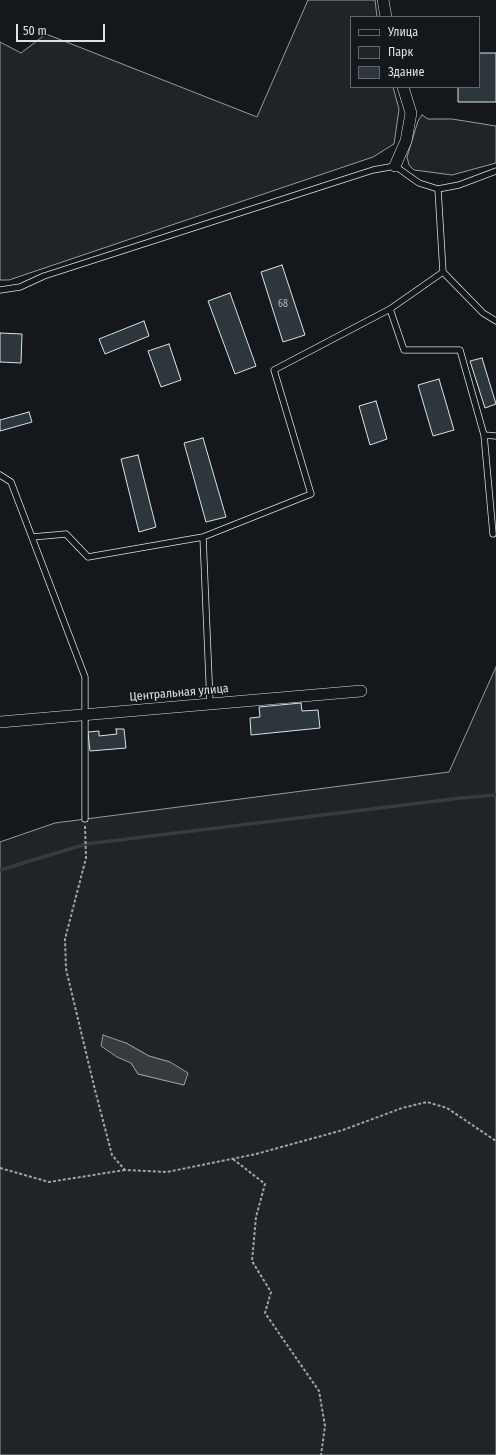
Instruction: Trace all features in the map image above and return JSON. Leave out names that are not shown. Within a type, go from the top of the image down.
[{"type":"street","points":[[383,0],[386,16]]},
{"type":"street","points":[[395,166],[406,141],[411,113],[403,88]]},
{"type":"street","name":"Центральная улица","points":[[0,722],[361,691]]},
{"type":"lane","points":[[0,290],[20,287],[44,276],[373,170],[395,166],[419,183],[438,189],[459,185],[496,171]]},
{"type":"lane","points":[[438,189],[442,272],[483,313],[496,321]]},
{"type":"lane","points":[[32,537],[66,534],[88,557],[203,538],[311,494],[274,370],[390,309],[442,272]]},
{"type":"lane","points":[[390,309],[404,350],[460,350],[484,435],[493,534]]},
{"type":"lane","points":[[484,435],[496,436]]},
{"type":"lane","points":[[0,475],[11,482],[85,677],[85,819]]},
{"type":"lane","points":[[203,538],[210,704]]},
{"type":"path","points":[[85,819],[86,858],[65,939],[66,969],[112,1154],[125,1170]]},
{"type":"path","points":[[0,1168],[49,1182],[125,1170],[166,1172],[256,1154],[343,1130],[402,1108],[427,1102],[447,1108],[496,1141]]},
{"type":"path","points":[[233,1158],[265,1184],[256,1217],[252,1261],[271,1292],[265,1313],[319,1391],[325,1426],[321,1455]]},
{"type":"green space","points":[[308,0],[375,0],[377,16],[350,16],[350,88],[393,88],[399,109],[394,144],[373,157],[9,280],[0,280],[0,42],[21,53],[46,34],[257,117]]},
{"type":"green space","points":[[422,115],[428,119],[452,119],[496,126],[496,163],[452,175],[414,170],[409,165],[407,157],[418,121]]},
{"type":"green space","points":[[496,667],[496,1455],[0,1455],[0,842],[55,823],[449,772]],"holes":[[[126,1043],[149,1056],[170,1062],[184,1085],[138,1074],[131,1063]]]},
{"type":"shaded area","points":[[103,1035],[126,1043],[149,1056],[170,1062],[188,1073],[184,1085],[138,1074],[131,1063],[117,1057],[101,1046]]},
{"type":"building","points":[[480,53],[496,53],[496,102],[458,102],[458,88],[480,88]]},
{"type":"building","points":[[282,265],[305,335],[283,342],[261,272]]},
{"type":"building","points":[[230,293],[256,366],[235,374],[208,301]]},
{"type":"building","points":[[144,321],[149,336],[105,354],[99,339]]},
{"type":"building","points":[[0,333],[22,334],[21,363],[0,362]]},
{"type":"building","points":[[169,344],[181,380],[161,387],[148,351]]},
{"type":"building","points":[[482,358],[496,404],[485,408],[470,361]]},
{"type":"building","points":[[439,379],[454,430],[433,436],[418,385]]},
{"type":"building","points":[[376,401],[387,439],[370,445],[359,406]]},
{"type":"building","points":[[29,412],[32,422],[0,431],[0,420]]},
{"type":"building","points":[[203,438],[226,517],[206,522],[184,443]]},
{"type":"building","points":[[138,455],[156,527],[139,532],[121,459]]},
{"type":"building","points":[[301,703],[302,711],[318,710],[320,728],[251,735],[250,718],[260,717],[259,707]]},
{"type":"building","points":[[116,729],[124,729],[126,748],[90,751],[88,732],[99,731],[99,736],[117,734]]},
{"type":"waterway","points":[[0,870],[86,844],[496,795]]}]
